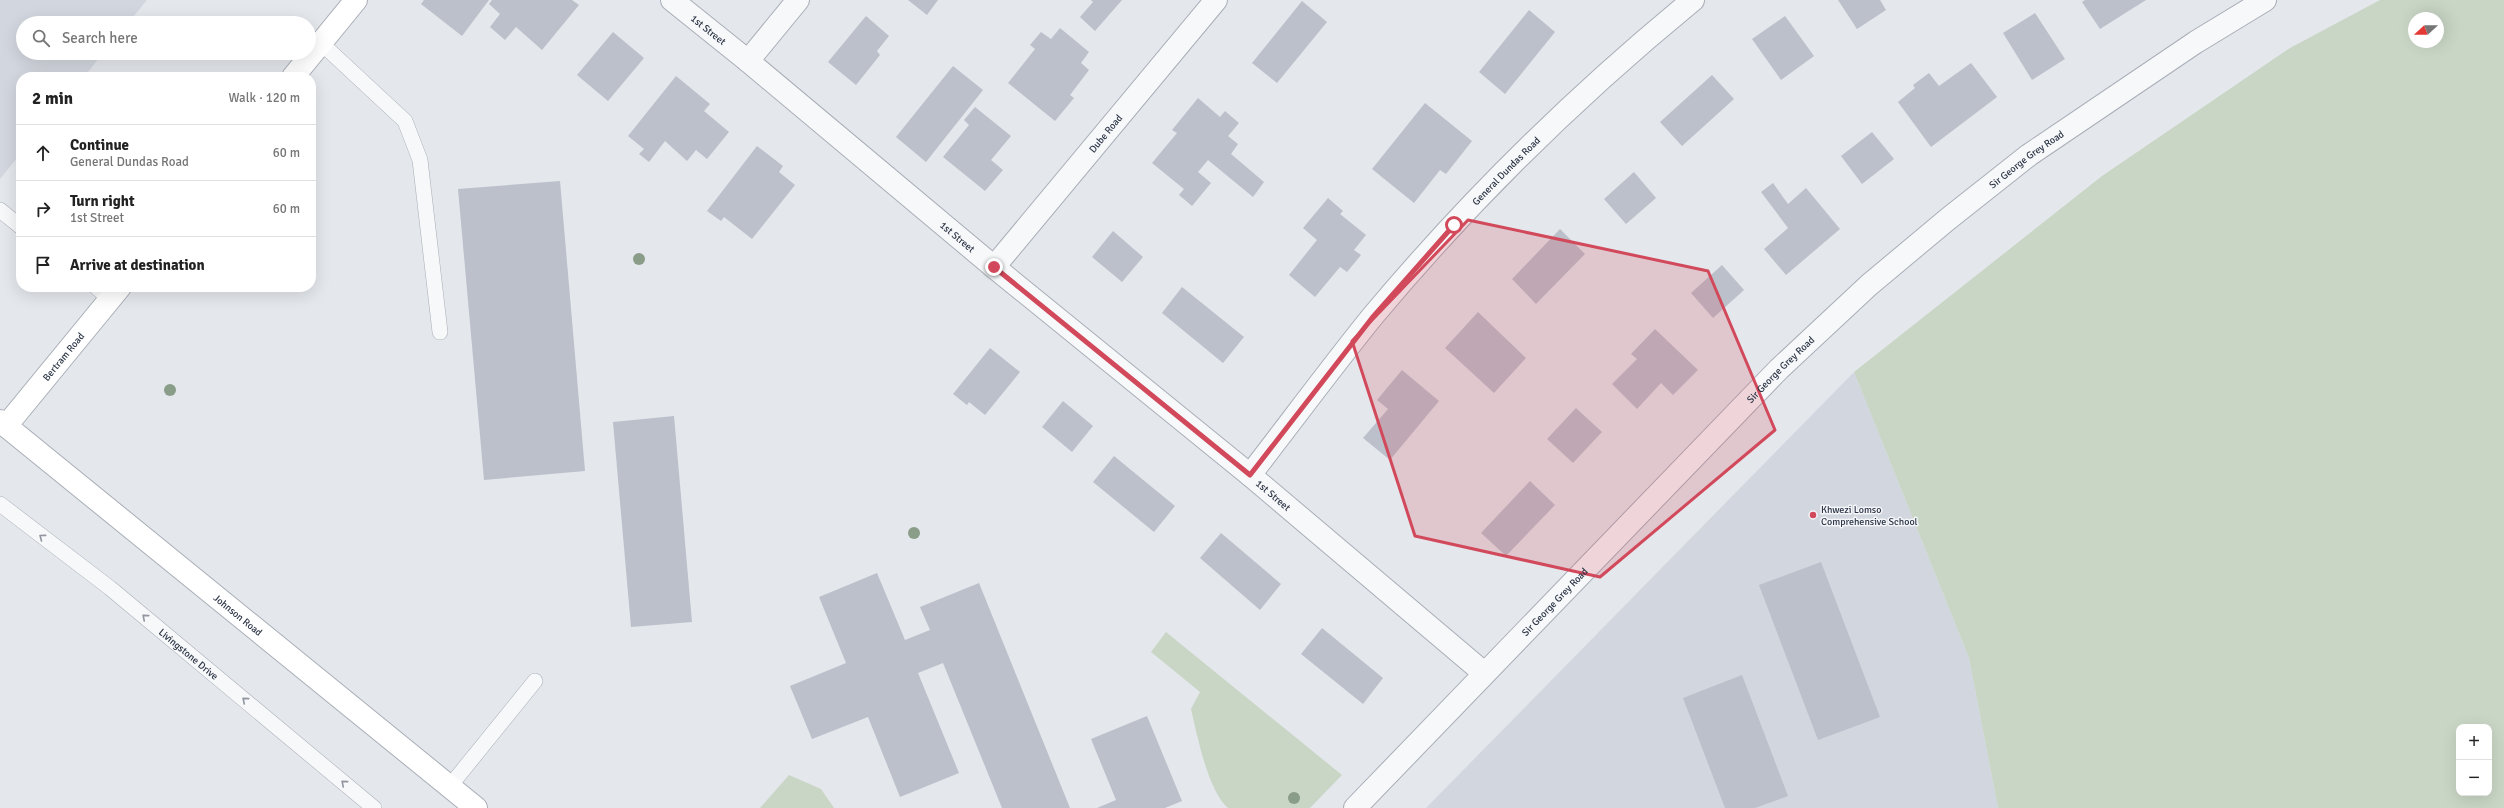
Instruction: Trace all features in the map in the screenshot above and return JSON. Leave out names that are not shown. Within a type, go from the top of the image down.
[{"type":"street","points":[[316,49],[356,0]]},
{"type":"street","name":"1st Street","points":[[672,0],[748,61],[994,267],[1250,475],[1484,673]]},
{"type":"street","points":[[748,61],[798,0]]},
{"type":"street","name":"Dube Road","points":[[994,267],[1216,0]]},
{"type":"street","name":"General Dundas Road","points":[[1250,475],[1372,318],[1454,225],[1527,149],[1692,0]]},
{"type":"street","name":"Sir George Grey Road","points":[[1355,808],[1779,369],[1875,280],[2028,155],[2196,42],[2265,0]]},
{"type":"street","points":[[297,72],[307,60]]},
{"type":"street","name":"Bertram Road","points":[[2,427],[108,292]]},
{"type":"street","name":"Johnson Road","points":[[2,427],[476,808]]},
{"type":"lane","points":[[321,43],[405,121],[414,140],[420,160],[440,332]]},
{"type":"lane","points":[[0,210],[16,223]]},
{"type":"lane","name":"Livingstone Drive","points":[[0,504],[110,588],[374,808]]},
{"type":"lane","points":[[450,786],[534,681]]},
{"type":"highlighted area","points":[[1468,220],[1708,271],[1775,430],[1600,577],[1415,536],[1352,341]]},
{"type":"shaded area","points":[[0,0],[147,0],[134,16],[16,16],[16,60],[97,60],[88,72],[16,72],[16,159],[0,179]]},
{"type":"shaded area","name":"Khwezi Lomso Comprehensive School","points":[[1854,372],[1969,658],[1998,808],[1426,808]]},
{"type":"green space","points":[[2380,0],[2504,0],[2504,808],[1998,808],[1969,658],[1854,372],[2102,176],[2290,48]]},
{"type":"green space","points":[[1166,632],[1342,775],[1310,808],[1228,808],[1221,800],[1204,762],[1191,709],[1200,692],[1151,652]]},
{"type":"green space","points":[[789,775],[821,789],[834,808],[760,808]]},
{"type":"building","points":[[424,0],[489,0],[462,36],[421,4]]},
{"type":"building","points":[[492,0],[572,0],[579,5],[542,50],[516,27],[505,40],[490,27],[500,14],[489,4]]},
{"type":"building","points":[[908,0],[938,0],[927,15]]},
{"type":"building","points":[[1091,0],[1122,0],[1095,31],[1080,17],[1093,2]]},
{"type":"building","points":[[1838,0],[1880,0],[1886,10],[1857,29]]},
{"type":"building","points":[[2085,0],[2146,0],[2100,29],[2082,2]]},
{"type":"building","points":[[1302,1],[1327,22],[1277,83],[1252,63]]},
{"type":"building","points":[[1529,10],[1555,32],[1505,94],[1479,72]]},
{"type":"building","points":[[2035,13],[2065,59],[2032,80],[2003,33]]},
{"type":"building","points":[[866,16],[889,36],[877,51],[880,55],[856,85],[828,62]]},
{"type":"building","points":[[1785,16],[1814,56],[1781,80],[1752,39]]},
{"type":"building","points":[[1060,28],[1089,52],[1081,63],[1089,70],[1070,95],[1074,98],[1055,121],[1008,83],[1035,49],[1030,45],[1041,32],[1051,39]]},
{"type":"building","points":[[613,32],[644,58],[608,101],[577,75]]},
{"type":"building","points":[[1971,63],[1997,97],[1931,147],[1898,102],[1915,88],[1913,85],[1929,73],[1939,86]]},
{"type":"building","points":[[953,66],[983,90],[926,162],[896,137]]},
{"type":"building","points":[[1712,75],[1734,99],[1682,146],[1660,122]]},
{"type":"building","points":[[676,76],[710,104],[704,111],[729,132],[707,159],[696,150],[687,161],[665,141],[649,162],[639,154],[644,149],[628,136]]},
{"type":"building","points":[[1198,98],[1220,117],[1225,111],[1239,123],[1228,136],[1238,144],[1231,154],[1264,182],[1253,197],[1208,160],[1198,172],[1211,183],[1192,206],[1179,195],[1184,189],[1152,163],[1177,133],[1172,130]]},
{"type":"building","points":[[1425,103],[1472,141],[1446,174],[1440,170],[1414,203],[1372,169]]},
{"type":"building","points":[[975,107],[1011,136],[991,160],[1003,170],[985,191],[943,157],[969,125],[964,120]]},
{"type":"building","points":[[1872,132],[1894,159],[1862,184],[1841,156]]},
{"type":"building","points":[[757,146],[783,166],[779,172],[795,185],[752,239],[724,217],[721,221],[707,211]]},
{"type":"building","points":[[1634,172],[1656,198],[1626,224],[1604,199]]},
{"type":"building","points":[[560,181],[585,471],[484,480],[458,189]]},
{"type":"building","points":[[1773,183],[1788,204],[1806,188],[1840,229],[1786,275],[1764,249],[1788,228],[1761,192]]},
{"type":"building","points":[[1328,198],[1343,211],[1340,214],[1366,235],[1354,250],[1361,255],[1347,272],[1340,267],[1315,297],[1289,275],[1317,240],[1303,228]]},
{"type":"building","points":[[1560,229],[1585,254],[1536,304],[1512,279]]},
{"type":"building","points":[[1113,231],[1143,257],[1122,282],[1092,257]]},
{"type":"building","points":[[1722,265],[1744,290],[1713,318],[1691,293]]},
{"type":"building","points":[[1182,287],[1244,337],[1223,363],[1162,313]]},
{"type":"building","points":[[1478,312],[1526,358],[1494,393],[1445,348]]},
{"type":"building","points":[[1655,329],[1698,370],[1673,395],[1661,383],[1637,409],[1612,384],[1637,359],[1631,354]]},
{"type":"building","points":[[990,348],[1020,372],[985,415],[969,402],[967,405],[953,394]]},
{"type":"building","points":[[1402,370],[1439,401],[1390,460],[1363,438],[1388,409],[1377,400]]},
{"type":"building","points":[[1063,401],[1093,426],[1072,452],[1042,427]]},
{"type":"building","points":[[1576,408],[1602,432],[1573,463],[1547,439]]},
{"type":"building","points":[[674,416],[692,622],[631,627],[613,422]]},
{"type":"building","points":[[1114,456],[1175,506],[1154,532],[1093,482]]},
{"type":"building","points":[[1530,481],[1555,505],[1506,556],[1481,533]]},
{"type":"building","points":[[1221,533],[1281,584],[1260,610],[1200,558]]},
{"type":"building","points":[[1821,562],[1880,717],[1818,740],[1759,585]]},
{"type":"building","points":[[877,573],[905,640],[930,630],[920,607],[979,583],[1070,808],[1002,808],[943,663],[918,673],[959,773],[900,797],[868,717],[812,739],[790,686],[846,663],[819,597]]},
{"type":"building","points":[[1322,628],[1383,678],[1363,704],[1301,654]]},
{"type":"building","points":[[1742,675],[1788,796],[1755,808],[1725,808],[1683,698]]},
{"type":"building","points":[[1147,716],[1182,801],[1165,808],[1097,808],[1116,800],[1091,739]]},
{"type":"place","name":"Khwezi Lomso Comprehensive School","points":[[1813,515]]},
{"type":"route","points":[[994,267],[1250,475],[1372,318],[1454,225]]}]
